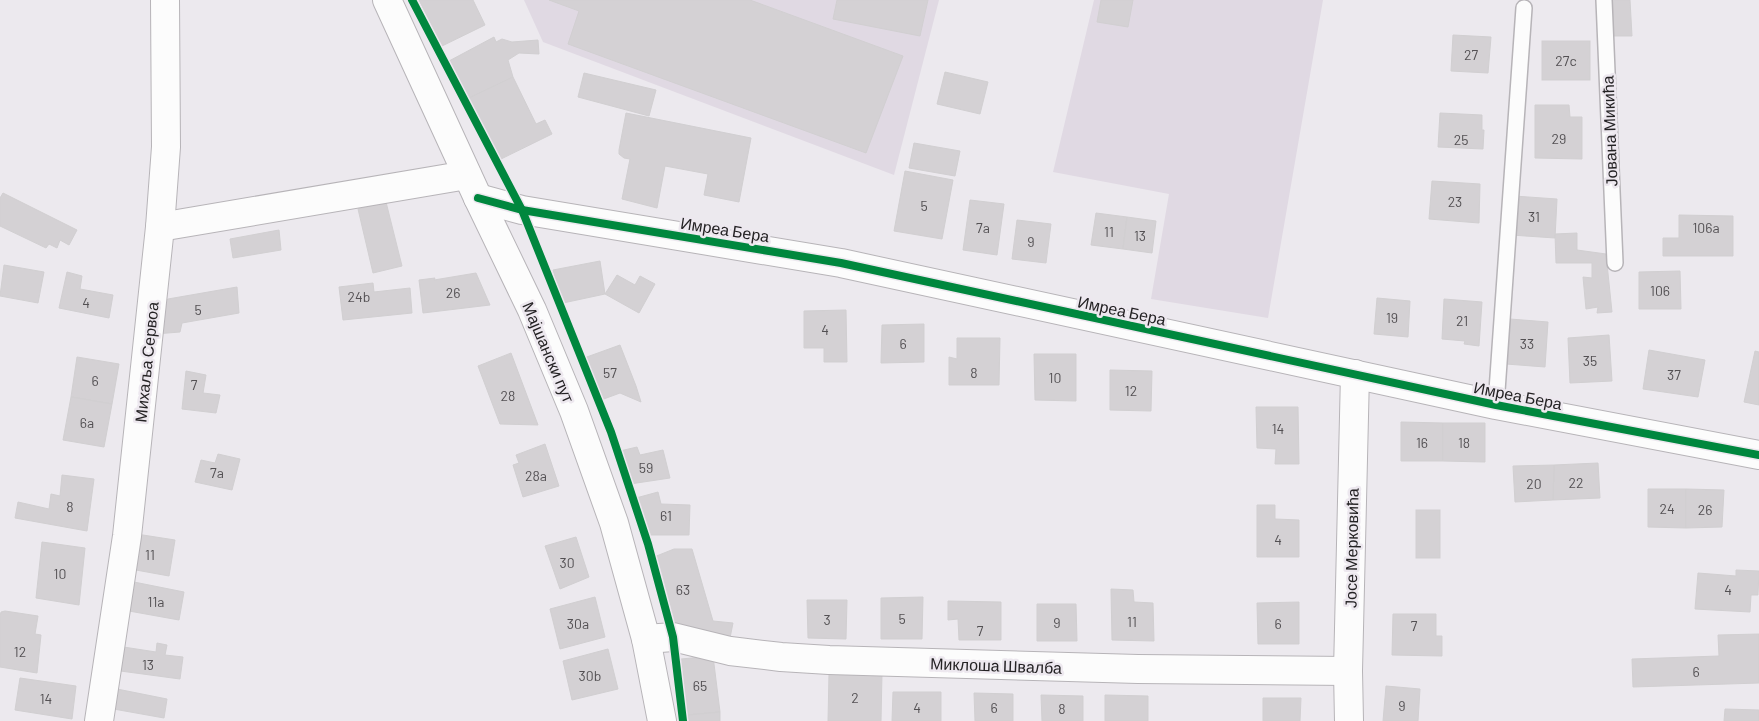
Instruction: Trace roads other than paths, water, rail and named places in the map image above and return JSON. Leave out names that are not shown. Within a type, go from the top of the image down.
[{"type":"street","name":"Михаља Сервоа","points":[[99,721],[127,536],[160,227],[166,147],[164,0]]},
{"type":"street","name":"Мајшански пут","points":[[387,0],[532,310],[574,411],[614,523],[646,639],[662,721]]},
{"type":"street","points":[[160,227],[473,186]]},
{"type":"street","name":"Имреа Бера","points":[[473,186],[522,210],[841,263],[1496,405],[1759,455]]},
{"type":"street","name":"Јосе Мерковића","points":[[1349,721],[1348,671],[1355,374]]},
{"type":"street","name":"Миклоша Швалба","points":[[646,639],[673,637],[730,651],[829,660],[1138,669],[1348,671]]},
{"type":"lane","name":"Јована Микића","points":[[1604,0],[1615,263]]},
{"type":"lane","name":"Имреа Бера","points":[[1496,405],[1524,8]]}]
